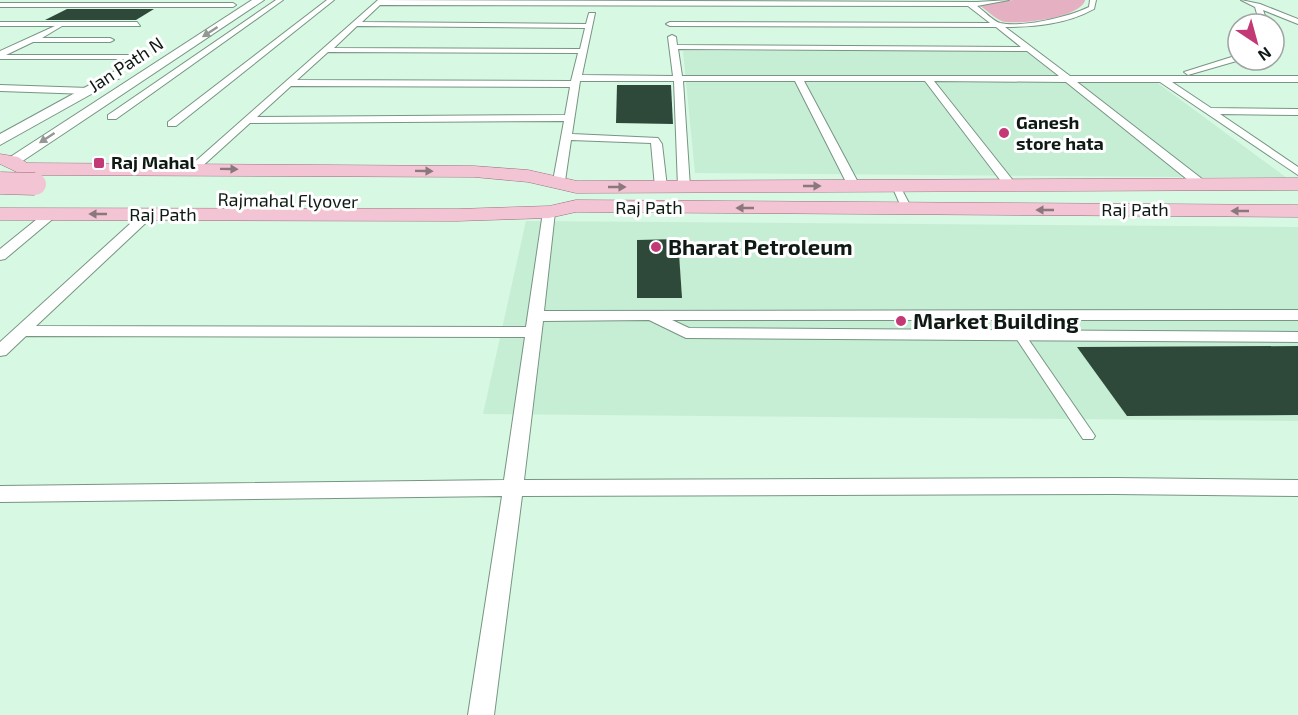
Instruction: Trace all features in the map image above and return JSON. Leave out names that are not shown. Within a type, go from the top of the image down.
[{"type":"main road","name":"Jan Path N","points":[[18,168],[100,104],[259,0]]},
{"type":"main road","points":[[0,140],[89,91],[237,3]]},
{"type":"main road","name":"Raj Path","points":[[18,168],[438,171],[570,192],[907,209],[1298,211]]},
{"type":"main road","name":"Rajmahal Flyover","points":[[18,168],[570,192],[2,202],[18,168]]},
{"type":"main road","points":[[2,202],[29,182],[67,169]]},
{"type":"main road","name":"Raj Path","points":[[2,202],[51,214],[549,212],[570,192],[661,187],[1298,184]]},
{"type":"street","points":[[0,56],[29,40],[117,0]]},
{"type":"street","points":[[112,117],[280,0]]},
{"type":"street","points":[[172,124],[331,0]]},
{"type":"street","points":[[193,169],[380,2],[970,4],[1006,0]]},
{"type":"street","points":[[670,24],[998,26],[1044,23],[1077,16],[1092,8],[1093,0]]},
{"type":"street","points":[[1244,0],[1298,22]]},
{"type":"street","points":[[570,192],[567,136],[576,81],[595,2]]},
{"type":"street","points":[[0,5],[237,3]]},
{"type":"street","points":[[671,4],[670,24],[678,78],[684,187]]},
{"type":"street","points":[[970,4],[1202,184]]},
{"type":"street","points":[[1258,6],[1260,12]]},
{"type":"street","points":[[0,24],[137,24]]},
{"type":"street","points":[[354,24],[589,26]]},
{"type":"street","points":[[20,35],[40,35]]},
{"type":"street","points":[[29,40],[110,40]]},
{"type":"street","points":[[0,47],[15,47]]},
{"type":"street","points":[[673,47],[1030,49]]},
{"type":"street","points":[[326,50],[584,51]]},
{"type":"street","points":[[0,56],[155,51]]},
{"type":"street","points":[[1161,78],[1226,61]]},
{"type":"street","points":[[290,83],[678,78],[1298,79]]},
{"type":"street","points":[[798,78],[854,186]]},
{"type":"street","points":[[927,78],[1011,186]]},
{"type":"street","points":[[1161,78],[1298,172]]},
{"type":"street","points":[[0,88],[89,91]]},
{"type":"street","points":[[100,104],[130,104]]},
{"type":"street","points":[[1208,111],[1298,112]]},
{"type":"street","points":[[247,120],[571,118]]},
{"type":"street","points":[[567,136],[654,140],[657,144],[661,187]]},
{"type":"street","points":[[896,186],[907,209]]},
{"type":"street","points":[[481,715],[549,212]]},
{"type":"street","points":[[0,256],[51,214]]},
{"type":"street","points":[[0,351],[147,215]]},
{"type":"street","points":[[20,331],[535,324],[651,316],[1298,315]]},
{"type":"street","points":[[651,316],[686,333],[1298,337]]},
{"type":"street","points":[[1020,335],[1088,436]]},
{"type":"street","points":[[0,494],[513,488],[1092,486],[1298,488]]},
{"type":"shaded area","points":[[1013,0],[1085,1],[1072,12],[1061,16],[1037,21],[1014,22],[1000,20],[979,5]]},
{"type":"shaded area","points":[[683,51],[1027,51],[1061,79],[1155,81],[1287,178],[695,173]]},
{"type":"shaded area","name":"Market Building","points":[[526,221],[1298,227],[1298,421],[483,414]]},
{"type":"building","points":[[67,9],[154,9],[136,20],[45,20]]},
{"type":"building","points":[[617,85],[671,85],[673,124],[616,123]]},
{"type":"building","points":[[678,239],[682,298],[637,298],[637,240]]},
{"type":"building","points":[[1298,346],[1298,415],[1127,416],[1077,347]]},
{"type":"place","name":"Ganesh store hata","points":[[1004,133]]},
{"type":"place","name":"Raj Mahal","points":[[99,163]]},
{"type":"place","name":"Bharat Petroleum","points":[[656,247]]},
{"type":"place","name":"Market Building","points":[[901,321]]}]
